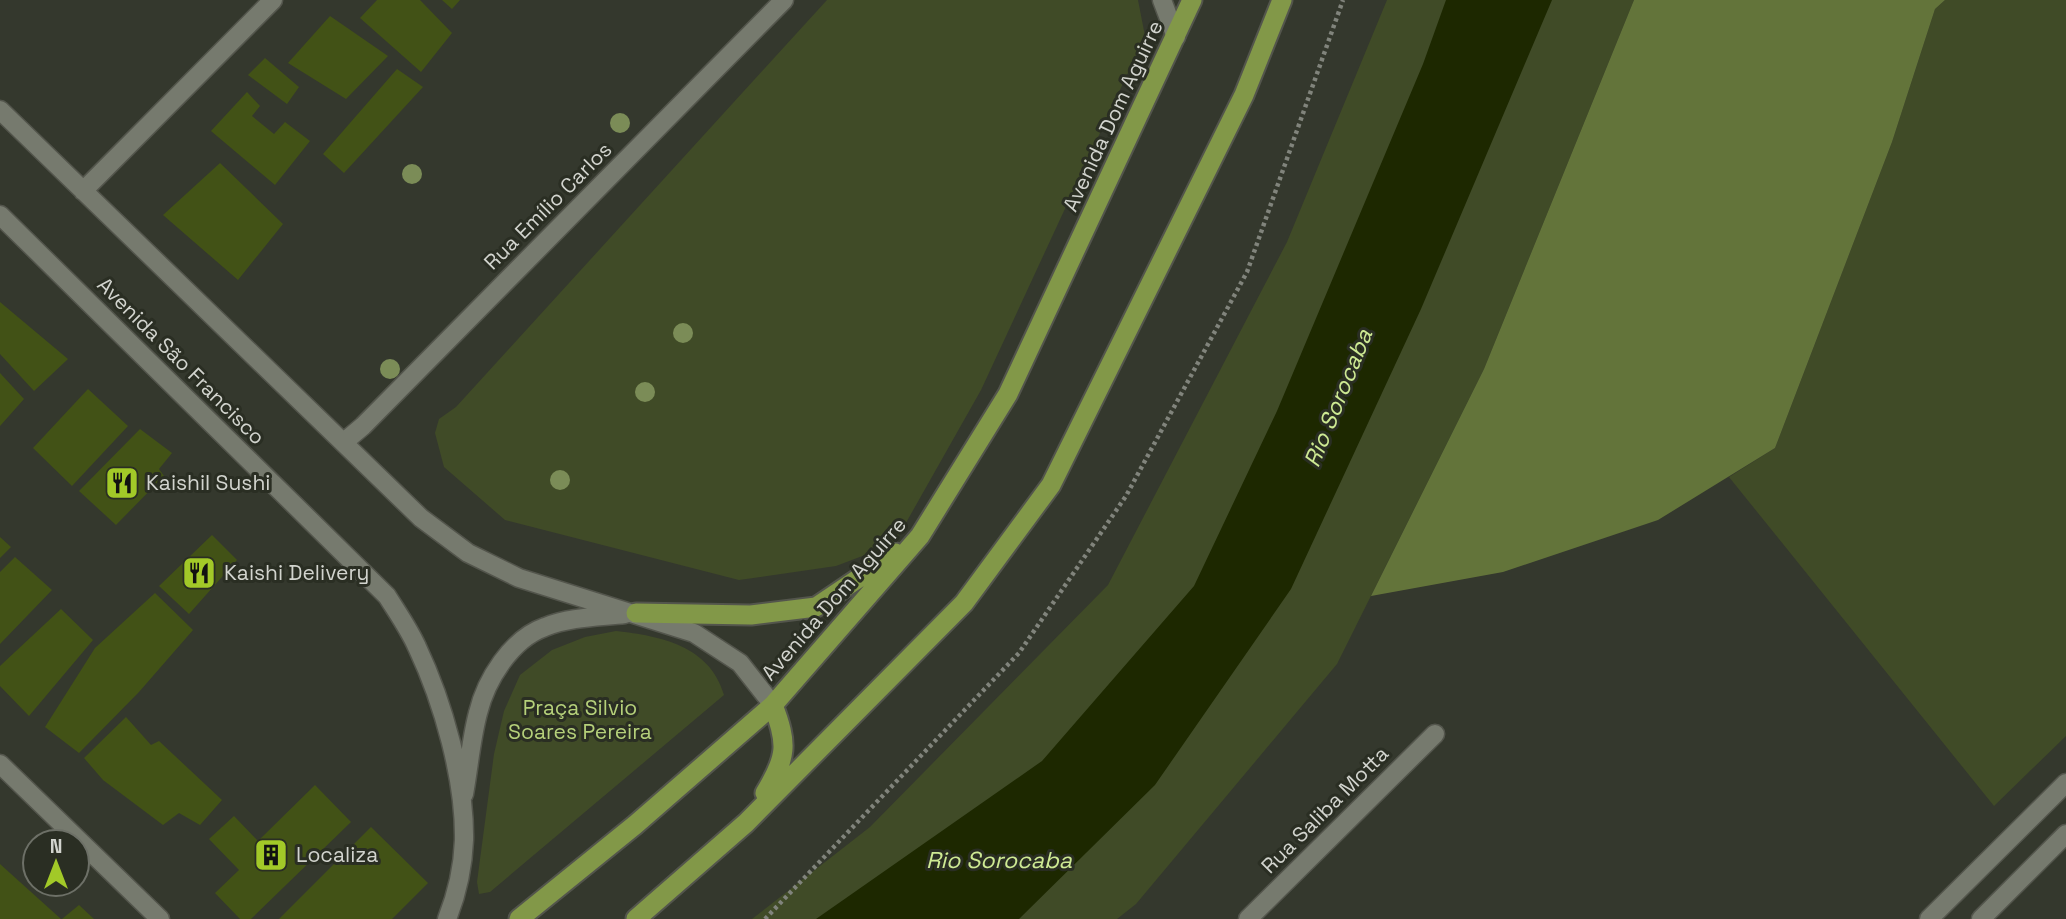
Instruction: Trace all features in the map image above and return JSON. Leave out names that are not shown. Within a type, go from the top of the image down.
[{"type":"highway","name":"Avenida Dom Aguirre","points":[[519,919],[635,825],[773,705],[920,536],[1008,394],[1192,0]]},
{"type":"highway","points":[[636,919],[746,823],[964,603],[1051,485],[1244,95],[1282,0]]},
{"type":"highway","points":[[636,613],[751,615],[816,607],[920,536]]},
{"type":"highway","points":[[746,823],[780,769],[784,741],[773,705]]},
{"type":"street","points":[[83,191],[273,0]]},
{"type":"street","name":"Rua Emílio Carlos","points":[[344,442],[363,426],[784,0]]},
{"type":"street","points":[[1162,0],[1176,37]]},
{"type":"street","points":[[0,110],[421,518],[468,553],[519,578],[694,633],[740,663],[773,705]]},
{"type":"street","name":"Avenida São Francisco","points":[[0,215],[387,596],[417,646],[437,698],[451,748],[462,806],[464,841],[460,871],[447,919]]},
{"type":"street","points":[[462,806],[478,713],[496,670],[522,639],[544,627],[568,621],[636,613]]},
{"type":"street","name":"Rua Saliba Motta","points":[[1248,919],[1435,734]]},
{"type":"street","points":[[0,764],[160,919]]},
{"type":"street","points":[[1930,919],[2066,783]]},
{"type":"street","points":[[1981,919],[2066,834]]},
{"type":"path","points":[[765,919],[1019,653],[1126,496],[1247,272],[1343,0]]},
{"type":"green space","points":[[827,0],[1138,0],[1145,36],[981,390],[894,544],[836,566],[739,580],[505,520],[444,467],[435,433],[439,419],[456,407]]},
{"type":"green space","points":[[1387,0],[1634,0],[1484,369],[1337,664],[1136,904],[1117,919],[752,919],[870,827],[1108,585],[1287,242]]},
{"type":"green space","points":[[1945,0],[2066,0],[2066,736],[1994,806],[1729,477],[1775,448],[1892,142],[1935,9]]},
{"type":"green space","name":"Praça Silvio Soares Pereira","points":[[616,631],[650,636],[682,646],[708,665],[724,695],[490,892],[479,894],[477,882],[494,754],[504,711],[520,675],[552,650],[585,637]]},
{"type":"shaded area","points":[[1634,0],[1945,0],[1935,9],[1892,142],[1775,448],[1658,520],[1503,572],[1371,596],[1484,369]]},
{"type":"water","name":"Rio Sorocaba","points":[[1446,0],[1552,0],[1421,309],[1291,589],[1155,785],[1019,919],[816,919],[1042,761],[1194,586],[1277,411],[1423,64]]},
{"type":"building","points":[[377,0],[420,0],[452,33],[421,72],[360,18]]},
{"type":"building","points":[[442,0],[460,0],[452,9]]},
{"type":"building","points":[[330,16],[388,56],[346,99],[288,63]]},
{"type":"building","points":[[265,58],[299,87],[287,104],[248,75]]},
{"type":"building","points":[[397,69],[423,87],[344,173],[323,154]]},
{"type":"building","points":[[247,92],[260,106],[252,116],[274,134],[285,122],[310,141],[275,185],[211,131]]},
{"type":"building","points":[[220,163],[283,224],[238,280],[163,215]]},
{"type":"building","points":[[0,302],[68,359],[34,391],[0,354]]},
{"type":"building","points":[[0,373],[24,399],[0,426]]},
{"type":"building","points":[[88,389],[128,426],[72,486],[33,448]]},
{"type":"building","name":"KaishiI Sushi","points":[[140,429],[172,453],[159,469],[164,476],[116,525],[79,491]]},
{"type":"building","name":"Kaishi Delivery","points":[[212,535],[237,560],[189,614],[159,586]]},
{"type":"building","points":[[0,537],[11,547],[0,558]]},
{"type":"building","points":[[15,557],[52,590],[0,644],[0,572]]},
{"type":"building","points":[[155,593],[193,630],[139,692],[79,753],[45,727],[95,648]]},
{"type":"building","points":[[61,609],[93,640],[29,716],[0,686],[0,666]]},
{"type":"building","points":[[126,717],[151,745],[159,741],[222,800],[200,825],[179,813],[163,825],[103,780],[84,758]]},
{"type":"building","name":"Localiza","points":[[315,785],[351,822],[251,919],[240,919],[215,893],[239,870],[209,839],[234,816],[258,841]]},
{"type":"building","points":[[371,827],[428,883],[392,919],[279,919]]},
{"type":"building","points":[[0,864],[21,883],[21,898],[38,898],[61,919],[0,919]]},
{"type":"building","points":[[79,905],[94,919],[62,919]]},
{"type":"place","name":"KaishiI Sushi","points":[[122,483]]},
{"type":"place","name":"Kaishi Delivery","points":[[199,573]]},
{"type":"place","name":"Localiza","points":[[271,855]]}]
